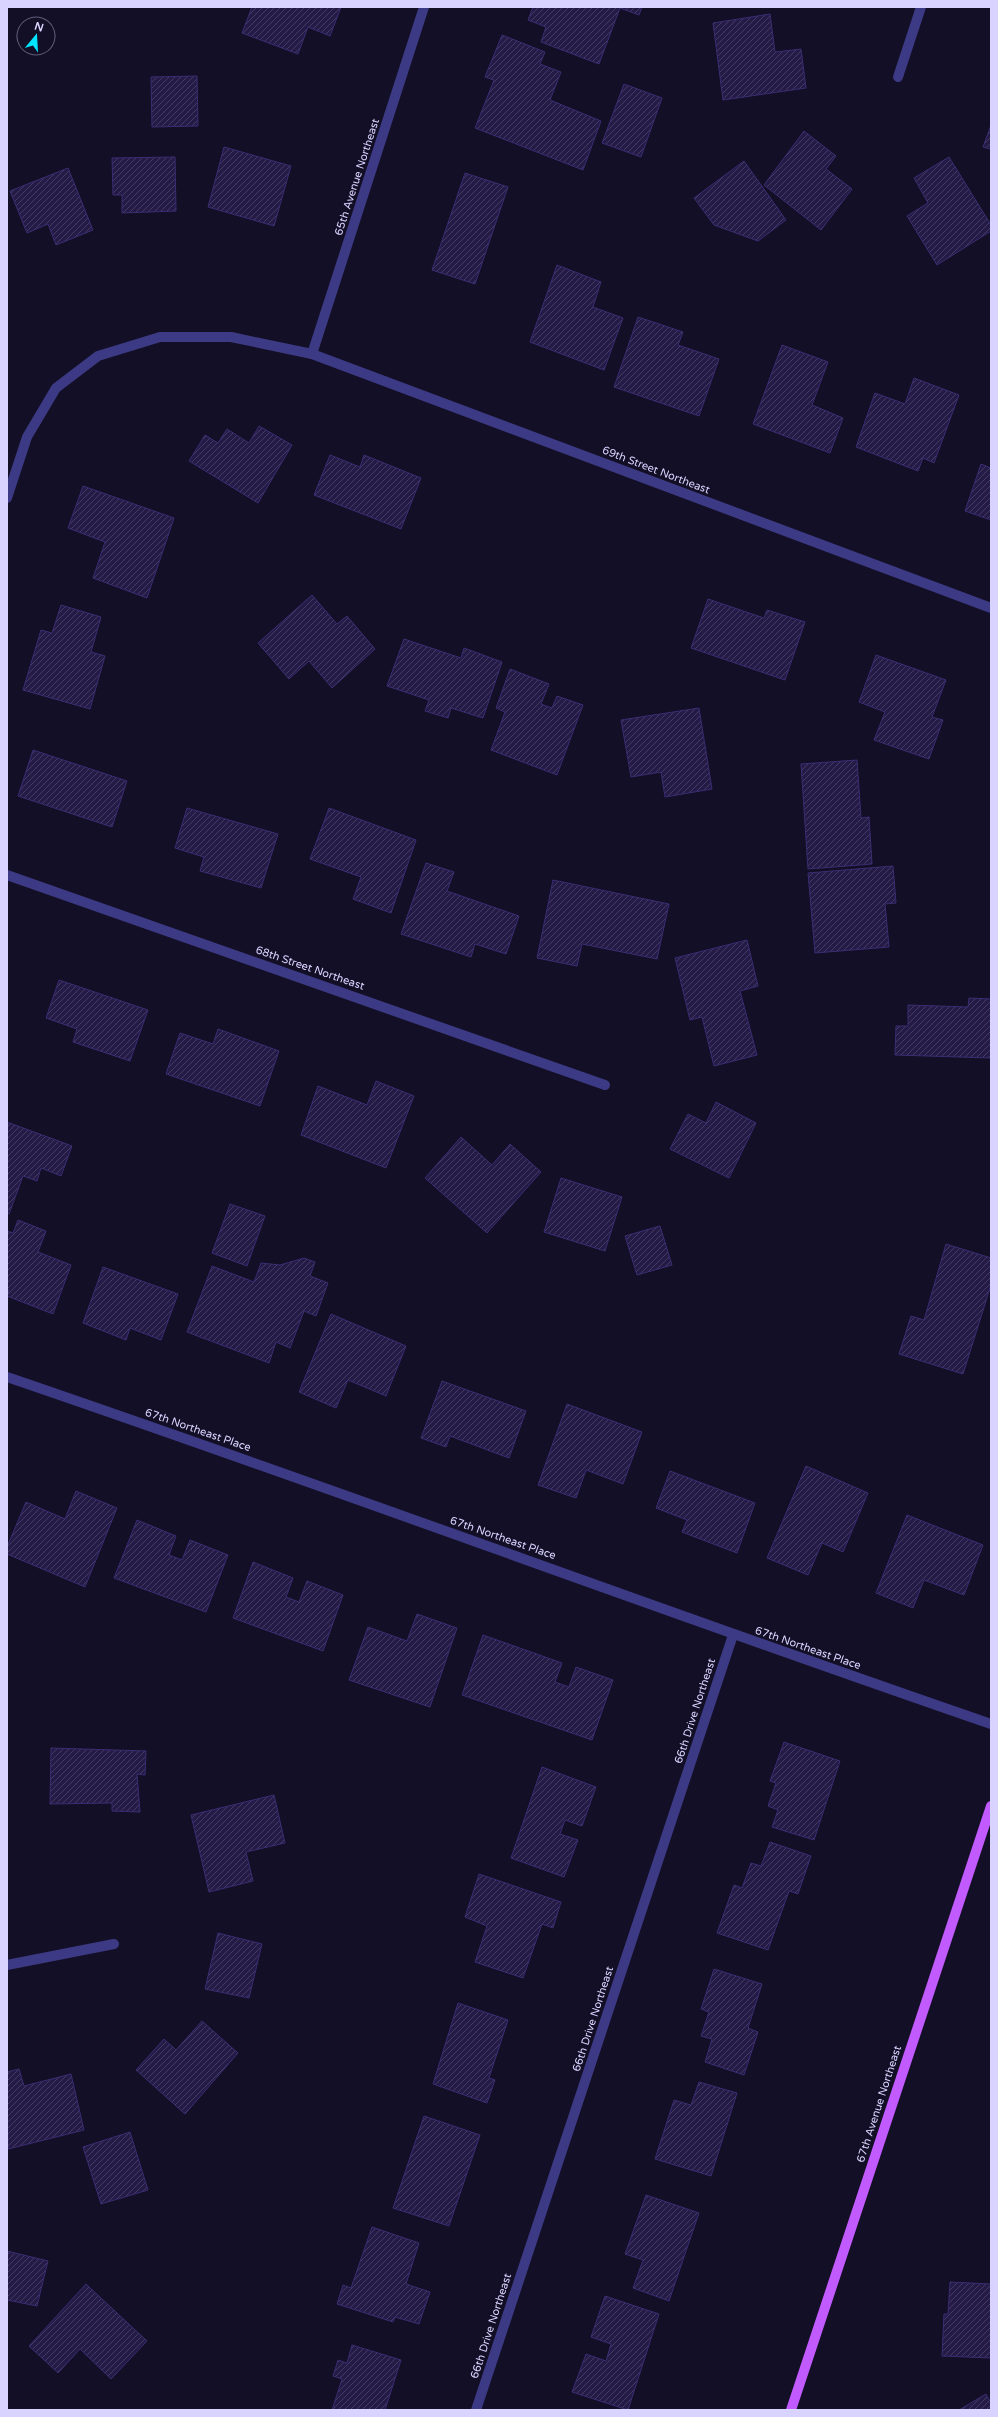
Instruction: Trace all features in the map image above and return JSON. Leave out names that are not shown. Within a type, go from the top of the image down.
[{"type":"main road","name":"67th Avenue Northeast","points":[[790,2410],[991,1806]]},
{"type":"street","name":"65th Avenue Northeast","points":[[312,354],[424,7]]},
{"type":"street","points":[[898,77],[921,7]]},
{"type":"street","name":"69th Street Northeast","points":[[7,498],[27,438],[56,388],[98,356],[160,337],[230,337],[312,354],[991,608]]},
{"type":"street","name":"68th Street Northeast","points":[[7,875],[605,1085]]},
{"type":"street","name":"67th Northeast Place","points":[[7,1377],[572,1575],[733,1635],[991,1724]]},
{"type":"street","name":"66th Drive Northeast","points":[[476,2410],[733,1635]]},
{"type":"street","points":[[7,1965],[114,1944]]},
{"type":"building","points":[[252,7],[341,7],[330,36],[308,27],[298,54],[242,33]]},
{"type":"building","points":[[533,7],[642,7],[639,15],[620,8],[599,64],[541,42],[546,27],[528,20]]},
{"type":"building","points":[[770,14],[775,52],[801,49],[806,88],[723,100],[713,23]]},
{"type":"building","points":[[502,35],[545,52],[540,64],[561,72],[550,100],[601,121],[583,170],[475,128],[494,80],[485,77]]},
{"type":"building","points":[[197,76],[198,126],[152,127],[151,77]]},
{"type":"building","points":[[624,84],[662,98],[641,157],[602,143]]},
{"type":"building","points":[[991,125],[991,149],[983,147]]},
{"type":"building","points":[[804,131],[836,156],[826,169],[852,189],[821,230],[764,185]]},
{"type":"building","points":[[224,147],[291,166],[274,226],[208,207]]},
{"type":"building","points":[[175,157],[176,211],[122,213],[122,195],[113,195],[112,158]]},
{"type":"building","points":[[949,157],[991,225],[991,231],[937,265],[907,216],[928,203],[914,178]]},
{"type":"building","points":[[744,161],[786,220],[758,241],[714,225],[694,198]]},
{"type":"building","points":[[68,168],[93,230],[56,245],[48,224],[27,233],[10,191]]},
{"type":"building","points":[[465,173],[508,187],[475,284],[432,270]]},
{"type":"building","points":[[557,265],[601,282],[593,307],[623,318],[604,370],[530,342]]},
{"type":"building","points":[[638,317],[683,332],[678,345],[719,359],[699,416],[614,387]]},
{"type":"building","points":[[782,345],[828,362],[812,405],[843,418],[830,453],[753,424]]},
{"type":"building","points":[[914,378],[959,395],[934,463],[923,458],[918,471],[856,447],[875,393],[905,404]]},
{"type":"building","points":[[259,426],[292,445],[258,503],[189,461],[205,435],[218,443],[227,429],[249,443]]},
{"type":"building","points":[[330,455],[360,467],[364,455],[421,478],[401,529],[314,495]]},
{"type":"building","points":[[981,464],[991,468],[991,520],[965,511]]},
{"type":"building","points":[[83,486],[174,518],[147,598],[93,578],[105,542],[68,528]]},
{"type":"building","points":[[312,595],[337,624],[347,616],[375,649],[332,688],[309,661],[289,679],[258,643]]},
{"type":"building","points":[[708,599],[764,618],[767,610],[805,622],[785,680],[691,648]]},
{"type":"building","points":[[61,605],[101,617],[91,652],[105,656],[90,709],[23,690],[41,630],[52,633]]},
{"type":"building","points":[[404,639],[461,658],[464,648],[502,662],[483,718],[451,708],[448,718],[425,711],[429,700],[387,686]]},
{"type":"building","points":[[876,655],[946,680],[932,717],[943,720],[929,759],[874,740],[885,712],[859,702]]},
{"type":"building","points":[[510,669],[549,684],[541,704],[552,708],[557,696],[583,705],[557,775],[491,750],[505,712],[496,708]]},
{"type":"building","points":[[699,708],[712,789],[665,797],[661,772],[631,777],[621,720]]},
{"type":"building","points":[[33,750],[127,781],[112,827],[18,796]]},
{"type":"building","points":[[857,760],[861,818],[869,817],[872,864],[808,869],[801,764]]},
{"type":"building","points":[[187,808],[278,834],[261,888],[200,871],[204,857],[175,848]]},
{"type":"building","points":[[329,808],[416,840],[391,913],[353,899],[361,877],[310,859]]},
{"type":"building","points":[[426,863],[454,872],[447,891],[519,916],[506,954],[475,944],[471,957],[401,934]]},
{"type":"building","points":[[893,866],[896,903],[885,904],[889,947],[815,953],[808,873]]},
{"type":"building","points":[[553,880],[669,904],[657,959],[582,944],[577,966],[537,958]]},
{"type":"building","points":[[747,940],[758,986],[740,991],[757,1055],[714,1066],[702,1017],[690,1020],[675,958]]},
{"type":"building","points":[[59,980],[148,1010],[130,1061],[73,1042],[77,1029],[46,1018]]},
{"type":"building","points":[[969,998],[991,999],[991,1058],[895,1055],[896,1026],[908,1026],[908,1005],[968,1007]]},
{"type":"building","points":[[218,1029],[279,1051],[260,1106],[166,1074],[180,1033],[213,1044]]},
{"type":"building","points":[[376,1081],[414,1096],[386,1168],[301,1135],[318,1086],[367,1105]]},
{"type":"building","points":[[716,1102],[756,1123],[729,1178],[670,1149],[688,1114],[706,1123]]},
{"type":"building","points":[[7,1122],[72,1146],[61,1176],[41,1168],[37,1181],[23,1176],[9,1214],[7,1213]]},
{"type":"building","points":[[461,1137],[492,1165],[510,1144],[541,1172],[487,1233],[425,1178]]},
{"type":"building","points":[[561,1178],[622,1197],[605,1251],[544,1232]]},
{"type":"building","points":[[230,1204],[265,1216],[247,1266],[212,1253]]},
{"type":"building","points":[[18,1220],[46,1231],[38,1252],[71,1265],[53,1314],[7,1296],[9,1290],[7,1289],[7,1231],[13,1233]]},
{"type":"building","points":[[660,1226],[672,1265],[637,1275],[625,1236]]},
{"type":"building","points":[[946,1244],[991,1258],[991,1285],[963,1374],[899,1354],[911,1316],[924,1320]]},
{"type":"building","points":[[304,1258],[315,1262],[310,1276],[328,1283],[316,1316],[304,1311],[290,1348],[276,1342],[269,1363],[187,1332],[212,1266],[254,1282],[261,1263],[280,1265]]},
{"type":"building","points":[[103,1267],[178,1294],[161,1340],[130,1328],[126,1340],[83,1323]]},
{"type":"building","points":[[331,1314],[406,1346],[386,1396],[348,1380],[336,1408],[299,1392]]},
{"type":"building","points":[[442,1381],[526,1411],[509,1458],[450,1436],[446,1447],[421,1438]]},
{"type":"building","points":[[567,1404],[642,1432],[623,1484],[586,1470],[576,1498],[538,1485]]},
{"type":"building","points":[[806,1466],[868,1493],[843,1552],[822,1543],[808,1575],[767,1558]]},
{"type":"building","points":[[670,1471],[755,1503],[737,1553],[682,1532],[687,1520],[656,1508]]},
{"type":"building","points":[[76,1491],[117,1508],[85,1587],[7,1554],[7,1547],[26,1502],[65,1519]]},
{"type":"building","points":[[907,1515],[983,1545],[964,1595],[924,1580],[913,1608],[876,1593]]},
{"type":"building","points":[[137,1520],[176,1536],[169,1555],[182,1560],[190,1540],[228,1555],[206,1612],[114,1578]]},
{"type":"building","points":[[253,1562],[293,1578],[286,1597],[299,1602],[307,1581],[343,1595],[323,1651],[233,1618]]},
{"type":"building","points":[[417,1614],[457,1628],[430,1707],[349,1680],[368,1627],[407,1641]]},
{"type":"building","points":[[483,1635],[562,1663],[555,1682],[569,1687],[576,1667],[613,1680],[592,1740],[462,1695]]},
{"type":"building","points":[[784,1742],[840,1761],[814,1840],[772,1827],[778,1810],[768,1806],[776,1783],[770,1781]]},
{"type":"building","points":[[51,1748],[146,1751],[145,1775],[137,1774],[140,1812],[112,1811],[112,1803],[50,1804]]},
{"type":"building","points":[[542,1767],[596,1787],[582,1826],[565,1820],[560,1834],[578,1840],[564,1877],[511,1858]]},
{"type":"building","points":[[274,1795],[285,1843],[246,1852],[253,1881],[209,1892],[191,1815]]},
{"type":"building","points":[[770,1842],[811,1856],[798,1894],[789,1891],[768,1950],[717,1933],[734,1885],[742,1888],[751,1863],[761,1866]]},
{"type":"building","points":[[479,1874],[561,1902],[553,1928],[542,1924],[523,1978],[475,1962],[487,1926],[465,1917]]},
{"type":"building","points":[[218,1933],[262,1944],[249,1998],[205,1989]]},
{"type":"building","points":[[714,1969],[762,1984],[748,2028],[758,2032],[744,2075],[705,2062],[712,2039],[701,2036],[709,2012],[701,2009]]},
{"type":"building","points":[[458,2003],[508,2020],[489,2078],[495,2080],[487,2103],[433,2084]]},
{"type":"building","points":[[202,2021],[238,2053],[185,2114],[136,2070],[164,2039],[176,2050]]},
{"type":"building","points":[[19,2069],[24,2086],[71,2074],[84,2130],[8,2149],[7,2072]]},
{"type":"building","points":[[699,2082],[737,2093],[711,2176],[655,2159],[674,2100],[691,2105]]},
{"type":"building","points":[[424,2116],[480,2135],[449,2226],[393,2208]]},
{"type":"building","points":[[130,2132],[148,2190],[101,2204],[83,2147]]},
{"type":"building","points":[[646,2195],[699,2213],[669,2301],[633,2288],[643,2260],[625,2254]]},
{"type":"building","points":[[372,2227],[419,2243],[406,2284],[430,2292],[419,2324],[395,2317],[393,2322],[337,2304],[343,2285],[351,2288]]},
{"type":"building","points":[[7,2251],[48,2261],[37,2306],[7,2300]]},
{"type":"building","points":[[950,2282],[991,2284],[991,2358],[942,2356],[944,2314],[948,2314]]},
{"type":"building","points":[[86,2284],[147,2341],[111,2379],[80,2349],[58,2373],[29,2346]]},
{"type":"building","points":[[605,2296],[659,2314],[628,2410],[572,2392],[586,2354],[606,2361],[611,2344],[591,2337]]},
{"type":"building","points":[[352,2345],[401,2360],[385,2410],[332,2410],[342,2379],[333,2376],[338,2360],[347,2363]]},
{"type":"building","points":[[986,2394],[991,2403],[991,2410],[959,2410]]}]
